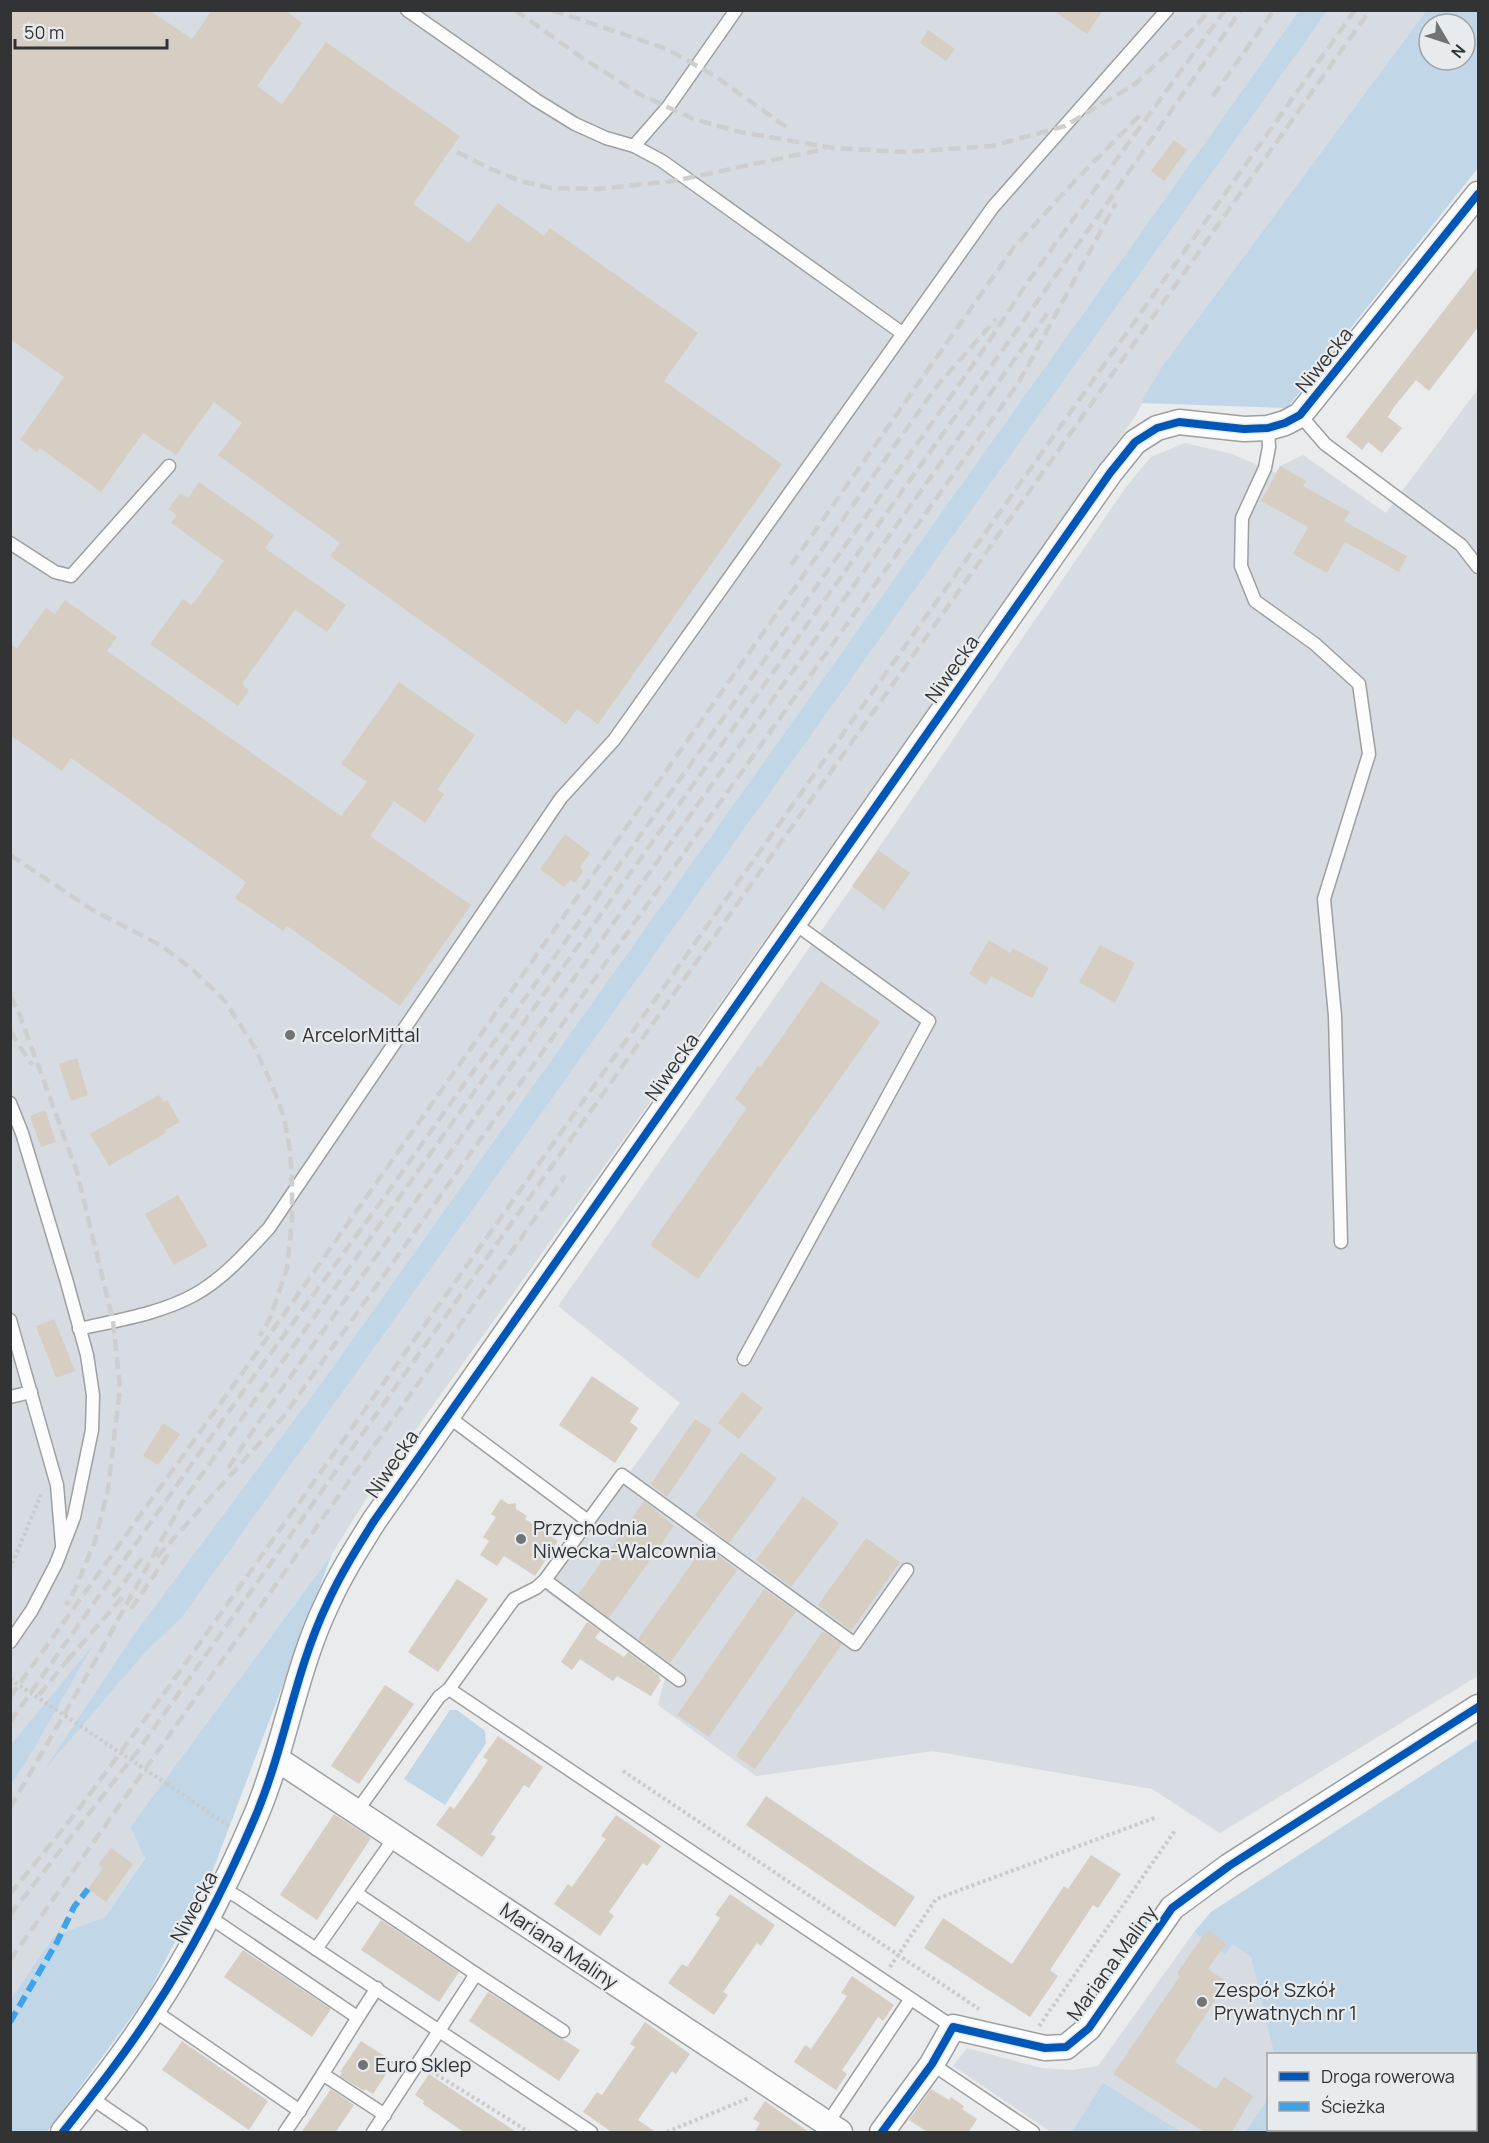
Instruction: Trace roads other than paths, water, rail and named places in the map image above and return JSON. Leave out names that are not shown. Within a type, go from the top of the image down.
[{"type":"street","name":"Niwecka","points":[[63,2133],[126,2051],[153,2010],[223,1889],[277,1759],[299,1680],[326,1605],[374,1521],[446,1415],[1110,473],[1135,442],[1157,428],[1179,422],[1244,429],[1268,428],[1300,415],[1479,194]]},
{"type":"street","name":"Mariana Maliny","points":[[952,2027],[1045,2048],[1066,2047],[1089,2028],[1172,1908],[1229,1866],[1479,1707]]},
{"type":"street","name":"Mariana Maliny","points":[[277,1759],[834,2128]]},
{"type":"street","points":[[882,2133],[932,2064],[952,2027]]},
{"type":"lane","points":[[408,10],[536,100],[575,124],[606,138],[634,146],[662,161],[902,333]]},
{"type":"lane","points":[[634,146],[668,107],[736,10]]},
{"type":"lane","points":[[79,1329],[156,1311],[195,1295],[238,1262],[270,1228],[561,798],[614,740],[993,207],[1167,10]]},
{"type":"lane","points":[[1300,415],[1325,444],[1461,545],[1479,567]]},
{"type":"lane","points":[[1268,428],[1269,447],[1265,468],[1242,518],[1240,566],[1255,601],[1316,644],[1359,684],[1369,754],[1324,899],[1335,1016],[1341,1242]]},
{"type":"lane","points":[[10,543],[55,572],[71,576],[169,466]]},
{"type":"lane","points":[[744,1359],[929,1022],[794,924]]},
{"type":"lane","points":[[10,1103],[44,1200],[87,1355],[93,1395],[92,1430],[74,1517],[56,1564],[32,1610],[10,1642]]},
{"type":"lane","points":[[10,1320],[57,1485],[62,1550]]},
{"type":"lane","points":[[10,1397],[31,1392]]},
{"type":"lane","points":[[446,1415],[588,1521]]},
{"type":"lane","points":[[357,1811],[439,1697],[449,1689],[514,1599],[536,1588],[545,1580],[622,1475],[855,1644],[907,1570]]},
{"type":"lane","points":[[545,1580],[679,1680]]},
{"type":"lane","points":[[449,1689],[952,2027]]},
{"type":"lane","points":[[316,1949],[395,1837]]},
{"type":"lane","points":[[223,1889],[376,1988],[591,2133]]},
{"type":"lane","points":[[356,1893],[563,2031]]},
{"type":"lane","points":[[208,1916],[357,2017]]},
{"type":"lane","points":[[373,2133],[476,1974]]},
{"type":"lane","points":[[285,2133],[324,2075],[376,1988]]},
{"type":"lane","points":[[834,2128],[910,2000]]},
{"type":"lane","points":[[153,2010],[300,2111]]},
{"type":"lane","points":[[932,2064],[1033,2133]]},
{"type":"lane","points":[[324,2075],[385,2115]]},
{"type":"lane","points":[[90,2097],[141,2133]]},
{"type":"railway","points":[[515,10],[578,55],[639,94],[694,119],[740,132],[833,148],[905,152],[992,146],[1065,126],[1135,84],[1210,10]]},
{"type":"railway","points":[[552,10],[667,49],[715,76],[786,127]]},
{"type":"railway","points":[[10,1722],[980,355],[1027,283],[1225,10]]},
{"type":"railway","points":[[10,1808],[102,1649],[183,1501],[1108,202],[1241,10]]},
{"type":"railway","points":[[1213,96],[1274,10]]},
{"type":"railway","points":[[10,1894],[75,1814],[168,1688],[1355,10]]},
{"type":"railway","points":[[10,1915],[140,1748],[1370,10]]},
{"type":"railway","points":[[791,565],[1014,247],[1143,112]]},
{"type":"railway","points":[[457,152],[520,181],[551,188],[596,189],[674,181],[825,149]]},
{"type":"railway","points":[[157,1557],[283,1417],[1019,382],[1116,203]]},
{"type":"railway","points":[[228,1468],[269,1407],[1049,311]]},
{"type":"railway","points":[[10,1697],[263,1344],[936,387],[996,319]]},
{"type":"railway","points":[[10,855],[91,909],[162,946],[193,970],[225,1001],[255,1048],[284,1117],[290,1151],[292,1183],[292,1221],[287,1268],[271,1316],[260,1336]]},
{"type":"railway","points":[[10,996],[19,1013],[77,1172],[113,1321],[120,1388],[108,1489],[95,1541],[66,1605]]},
{"type":"railway","points":[[10,1031],[32,1065]]},
{"type":"railway","points":[[10,1960],[565,1176]]},
{"type":"railway","points":[[131,1609],[170,1552]]},
{"type":"railway","points":[[113,1597],[145,1554]]},
{"type":"railway","points":[[67,1661],[126,1593]]},
{"type":"railway","points":[[39,1695],[71,1656]]},
{"type":"place","name":"ArcelorMittal","points":[[290,1035]]},
{"type":"place","name":"Przychodnia Niwecka-Walcownia","points":[[521,1539]]},
{"type":"place","name":"Zespół Szkół Prywatnych nr 1","points":[[1202,2002]]},
{"type":"place","name":"Euro Sklep","points":[[363,2065]]}]
